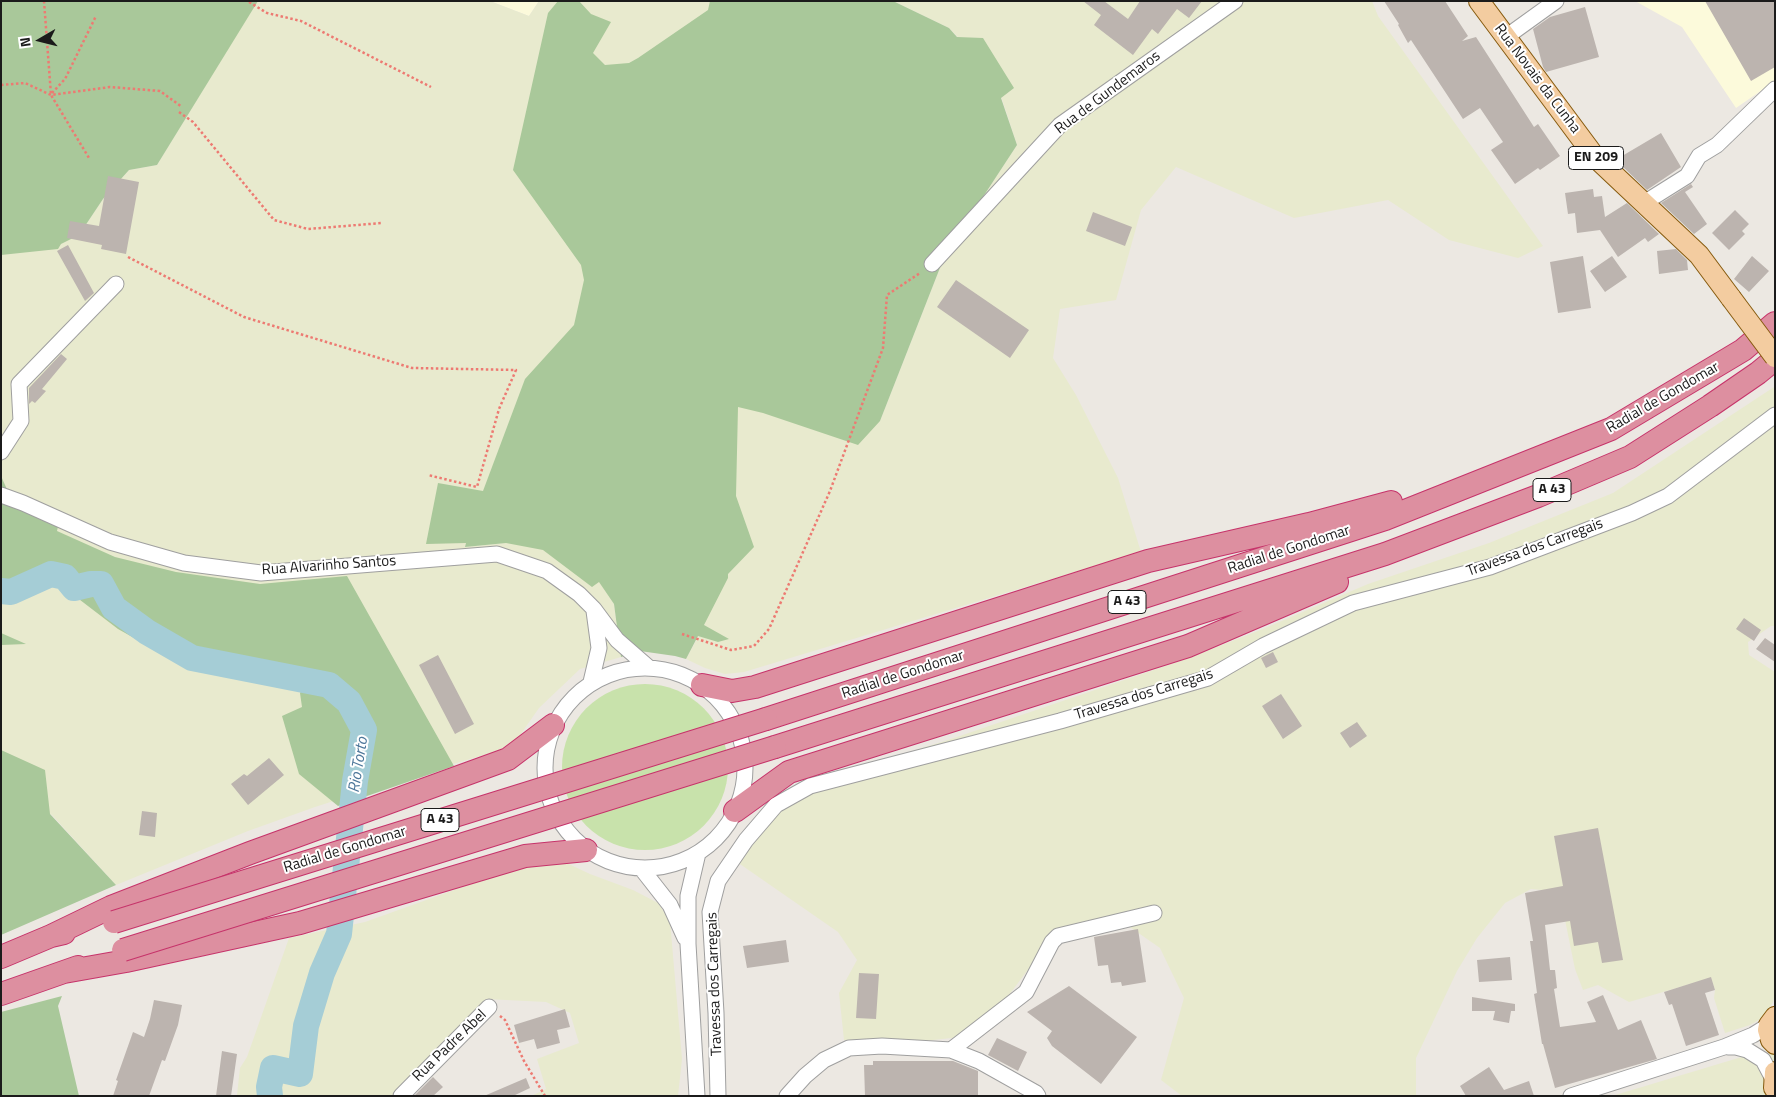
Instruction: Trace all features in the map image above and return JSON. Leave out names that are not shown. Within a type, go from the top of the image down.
[{"type":"highway","name":"Radial de Gondomar","points":[[1,957],[51,936],[112,914],[766,719],[1385,519],[1611,429],[1743,350],[1775,323]]},
{"type":"highway","name":"Radial de Gondomar","points":[[1,994],[64,972],[124,955],[1385,554],[1538,496],[1630,457],[1710,406],[1758,373],[1775,358]]},
{"type":"highway","name":"A 43","points":[[702,686],[732,691],[755,687],[1148,561],[1309,524],[1485,479]]},
{"type":"highway","name":"A 43","points":[[735,811],[789,772],[1188,646],[1341,581],[1385,554]]},
{"type":"highway","name":"A 43","points":[[112,914],[250,853],[508,760],[553,725]]},
{"type":"highway","name":"A 43","points":[[124,955],[300,923],[525,856],[586,850]]},
{"type":"main road","name":"Rua Novais da Cunha","points":[[1479,1],[1595,157],[1699,255],[1775,358]]},
{"type":"main road","points":[[1773,1033],[1775,1056]]},
{"type":"street","name":"Rua de Gundemaros","points":[[932,264],[1060,125],[1235,1]]},
{"type":"street","points":[[1506,37],[1556,1]]},
{"type":"street","points":[[1644,203],[1687,176],[1699,156],[1717,144],[1775,89]]},
{"type":"street","points":[[1,452],[21,421],[18,384],[116,284]]},
{"type":"street","name":"Travessa dos Carregais","points":[[718,1096],[716,1013],[710,912],[718,881],[746,840],[776,805],[810,786],[1060,721],[1208,678],[1263,646],[1353,603],[1490,567],[1632,514],[1668,496],[1775,415]]},
{"type":"street","name":"Rua Alvarinho Santos","points":[[1,494],[110,542],[184,563],[261,573],[497,554],[547,571],[579,594],[594,609],[617,640],[648,667]]},
{"type":"street","points":[[591,682],[599,648],[594,609]]},
{"type":"street","points":[[648,667],[667,670],[685,676],[702,686],[730,714],[744,751],[745,770],[742,791],[735,811],[726,827],[714,841],[698,853],[661,867],[622,866],[603,860],[586,850],[559,821],[551,804],[546,784],[547,744],[553,725],[563,709],[576,694],[591,682],[618,671],[648,667]]},
{"type":"street","points":[[695,1093],[688,944],[688,896],[698,853]]},
{"type":"street","points":[[642,868],[670,905],[688,944]]},
{"type":"street","points":[[951,1050],[1026,992],[1052,942],[1058,936],[1154,913]]},
{"type":"street","name":"Rua Padre Abel","points":[[401,1096],[489,1007]]},
{"type":"street","points":[[1571,1096],[1724,1047],[1754,1042],[1773,1033]]},
{"type":"street","points":[[787,1096],[805,1076],[824,1060],[850,1048],[882,1046],[951,1050],[979,1061],[1036,1093],[1038,1096]]},
{"type":"street","points":[[1724,1047],[1736,1047],[1747,1050],[1763,1060],[1774,1085]]},
{"type":"path","points":[[44,1],[51,94],[89,158]]},
{"type":"path","points":[[249,2],[267,13],[301,21],[430,86]]},
{"type":"path","points":[[51,94],[65,79],[96,16]]},
{"type":"path","points":[[1,86],[25,83],[51,94],[110,87],[160,91],[182,107]]},
{"type":"path","points":[[179,112],[193,122],[274,220],[308,229],[382,223]]},
{"type":"path","points":[[128,257],[244,318],[412,368],[516,370],[499,409],[477,487],[428,475]]},
{"type":"path","points":[[682,634],[731,650],[754,646],[769,629],[830,491],[884,348],[887,295],[932,264]]},
{"type":"path","name":"Rua Padre Abel","points":[[489,1007],[505,1020],[524,1061],[545,1096]]},
{"type":"shaded area","points":[[490,1],[539,1],[529,16]]},
{"type":"shaded area","points":[[1635,1],[1775,1],[1775,81],[1736,108],[1682,27]]},
{"type":"green space","points":[[1,1],[258,1],[157,165],[129,170],[103,199],[79,235],[61,244],[58,249],[1,255]]},
{"type":"green space","points":[[257,1],[490,1],[529,16],[539,1],[722,1],[601,295],[515,411],[465,547],[514,542],[561,546],[599,581],[614,604],[621,657],[580,669],[539,708],[518,738],[498,751],[315,807],[248,831],[116,885],[52,815],[1,789],[1,595],[14,505],[1,477],[1,253],[79,235],[103,199],[129,170],[157,165]]},
{"type":"green space","points":[[558,1],[579,1],[591,14],[611,22],[593,53],[605,65],[629,63],[638,58],[708,10],[710,1],[893,1],[949,28],[957,37],[983,38],[1014,88],[1001,98],[1017,145],[945,255],[880,421],[858,445],[763,413],[738,407],[736,496],[754,547],[728,574],[728,578],[704,625],[729,639],[718,642],[698,636],[686,659],[640,651],[621,657],[614,604],[599,582],[592,587],[543,550],[506,543],[465,547],[466,543],[426,544],[438,483],[483,491],[525,379],[574,325],[584,280],[581,265],[513,170],[548,13]]},
{"type":"green space","points":[[893,1],[1372,1],[1378,16],[1543,246],[1518,258],[1449,240],[1388,200],[1294,218],[1176,167],[1141,210],[1116,300],[1060,309],[1053,358],[1076,395],[1118,478],[1141,552],[744,672],[725,674],[705,668],[686,659],[704,626],[731,405],[880,421],[945,255],[1017,145],[994,75],[949,28]]},
{"type":"green space","points":[[1774,387],[1775,626],[1771,626],[1748,642],[1749,655],[1775,672],[1775,993],[1773,1002],[1764,1017],[1750,1025],[1725,1033],[1714,998],[1715,990],[1711,978],[1629,1002],[1598,985],[1583,990],[1575,969],[1564,915],[1556,891],[1531,889],[1505,903],[1477,938],[1457,971],[1416,1058],[1416,1096],[1182,1096],[1161,1080],[1184,998],[1160,948],[1127,925],[1089,921],[1045,947],[979,1035],[915,1042],[844,1040],[839,993],[857,960],[838,932],[737,862],[771,810],[810,782],[945,741],[1186,659],[1263,629],[1368,584],[1489,543],[1613,493]]},
{"type":"green space","points":[[1,476],[14,505],[59,522],[57,531],[115,557],[176,572],[260,584],[347,576],[454,766],[338,806],[299,774],[282,716],[302,707],[300,693],[311,677],[194,653],[159,652],[118,629],[54,580],[9,598],[1,596]]},
{"type":"green space","points":[[1,633],[26,644],[1,645]]},
{"type":"green space","points":[[653,684],[669,687],[684,693],[698,702],[710,714],[719,728],[725,743],[728,767],[727,783],[719,806],[710,820],[698,832],[684,841],[669,847],[637,850],[621,847],[606,841],[592,832],[580,820],[571,806],[565,791],[562,759],[565,743],[571,728],[580,714],[592,702],[606,693],[621,687]]},
{"type":"green space","points":[[1,750],[45,770],[50,814],[116,885],[1,935]]},
{"type":"green space","points":[[560,860],[590,874],[633,890],[658,903],[670,921],[682,1059],[678,1096],[531,1096],[546,1089],[537,1059],[579,1043],[570,1013],[546,1002],[486,999],[393,1096],[237,1095],[240,1068],[247,1057],[289,938],[365,922],[535,861]]},
{"type":"green space","points":[[62,996],[58,1006],[79,1096],[1,1096],[1,1012]]},
{"type":"green space","points":[[1775,1053],[1775,1096],[1612,1096],[1745,1056]]},
{"type":"building","points":[[1083,1],[1104,1],[1128,19],[1140,1],[1202,1],[1189,18],[1177,9],[1158,34],[1152,29],[1133,55],[1094,25],[1101,15]]},
{"type":"building","points":[[1384,1],[1445,1],[1468,36],[1462,41],[1476,37],[1534,127],[1538,124],[1560,156],[1515,184],[1491,150],[1503,142],[1480,108],[1463,119],[1411,40],[1408,43],[1399,24]]},
{"type":"building","points":[[1705,1],[1775,1],[1775,67],[1751,81]]},
{"type":"building","points":[[1585,7],[1599,57],[1546,72],[1533,29],[1550,17]]},
{"type":"building","points":[[1661,133],[1681,167],[1647,190],[1617,159]]},
{"type":"building","points":[[108,176],[139,182],[126,254],[101,249],[102,245],[67,238],[70,221],[99,226]]},
{"type":"building","points":[[1691,184],[1693,187],[1685,192],[1707,224],[1694,234],[1661,203]]},
{"type":"building","points":[[1593,189],[1594,197],[1602,196],[1605,217],[1627,203],[1659,234],[1648,242],[1645,238],[1618,257],[1600,230],[1577,233],[1575,213],[1568,214],[1565,193]]},
{"type":"building","points":[[1735,210],[1749,224],[1742,231],[1745,234],[1729,250],[1712,233]]},
{"type":"building","points":[[1093,212],[1132,227],[1125,246],[1086,231]]},
{"type":"building","points":[[68,245],[94,293],[85,301],[57,251]]},
{"type":"building","points":[[1676,249],[1687,260],[1688,270],[1659,274],[1657,251]]},
{"type":"building","points":[[1583,256],[1591,308],[1558,313],[1550,262]]},
{"type":"building","points":[[1612,256],[1627,277],[1605,292],[1590,271]]},
{"type":"building","points":[[1752,256],[1769,271],[1749,292],[1734,279]]},
{"type":"building","points":[[956,280],[1029,330],[1010,358],[937,307]]},
{"type":"building","points":[[61,354],[67,359],[42,389],[46,391],[35,403],[32,401],[29,404],[29,388]]},
{"type":"building","points":[[1744,618],[1761,630],[1754,641],[1736,629]]},
{"type":"building","points":[[1765,638],[1775,645],[1775,662],[1756,649]]},
{"type":"building","points":[[1273,652],[1278,662],[1266,668],[1261,658]]},
{"type":"building","points":[[438,655],[474,724],[455,734],[419,665]]},
{"type":"building","points":[[1281,694],[1302,726],[1283,739],[1262,706]]},
{"type":"building","points":[[1357,722],[1367,736],[1350,748],[1340,733]]},
{"type":"building","points":[[269,758],[284,775],[248,805],[231,784],[244,774],[247,776]]},
{"type":"building","points":[[142,811],[157,813],[155,837],[139,835]]},
{"type":"building","points":[[1598,828],[1623,960],[1602,963],[1598,942],[1574,946],[1570,921],[1545,925],[1550,970],[1555,970],[1557,988],[1554,989],[1560,1027],[1596,1022],[1587,1002],[1603,995],[1618,1030],[1641,1020],[1657,1059],[1555,1088],[1542,1044],[1534,994],[1537,993],[1530,941],[1533,941],[1525,893],[1563,886],[1554,836]]},
{"type":"building","points":[[1138,929],[1146,982],[1122,986],[1121,982],[1111,983],[1108,965],[1098,966],[1094,937]]},
{"type":"building","points":[[786,940],[789,962],[747,968],[743,946]]},
{"type":"building","points":[[1510,957],[1512,980],[1479,982],[1477,960]]},
{"type":"building","points":[[859,973],[879,974],[876,1019],[856,1018]]},
{"type":"building","points":[[1711,977],[1715,990],[1705,993],[1719,1035],[1686,1046],[1672,1004],[1669,1005],[1664,992]]},
{"type":"building","points":[[1069,986],[1137,1037],[1101,1084],[1052,1046],[1047,1038],[1052,1031],[1027,1012]]},
{"type":"building","points":[[1472,997],[1515,1004],[1515,1011],[1511,1011],[1509,1023],[1493,1020],[1495,1011],[1472,1011]]},
{"type":"building","points":[[154,1000],[182,1005],[178,1025],[165,1061],[162,1060],[149,1096],[113,1096],[118,1081],[116,1080],[133,1032],[144,1037]]},
{"type":"building","points":[[565,1009],[570,1027],[557,1030],[560,1043],[537,1049],[534,1039],[519,1043],[514,1025]]},
{"type":"building","points":[[997,1038],[1027,1052],[1018,1071],[988,1055]]},
{"type":"building","points":[[222,1051],[237,1054],[231,1096],[216,1096]]},
{"type":"building","points":[[873,1061],[953,1061],[978,1071],[978,1096],[865,1096],[864,1065],[873,1065]]},
{"type":"building","points":[[1489,1067],[1504,1090],[1529,1081],[1534,1096],[1466,1096],[1460,1086]]},
{"type":"building","points":[[433,1077],[443,1087],[433,1096],[414,1096]]},
{"type":"building","points":[[526,1078],[530,1088],[513,1096],[484,1096]]},
{"type":"waterway","name":"Rio Torto","points":[[1,591],[11,592],[51,574],[65,577],[74,588],[101,584],[114,608],[147,632],[192,658],[329,685],[349,702],[364,730],[355,781],[339,934],[322,973],[306,1026],[300,1074],[273,1068],[269,1087],[270,1096]]}]
